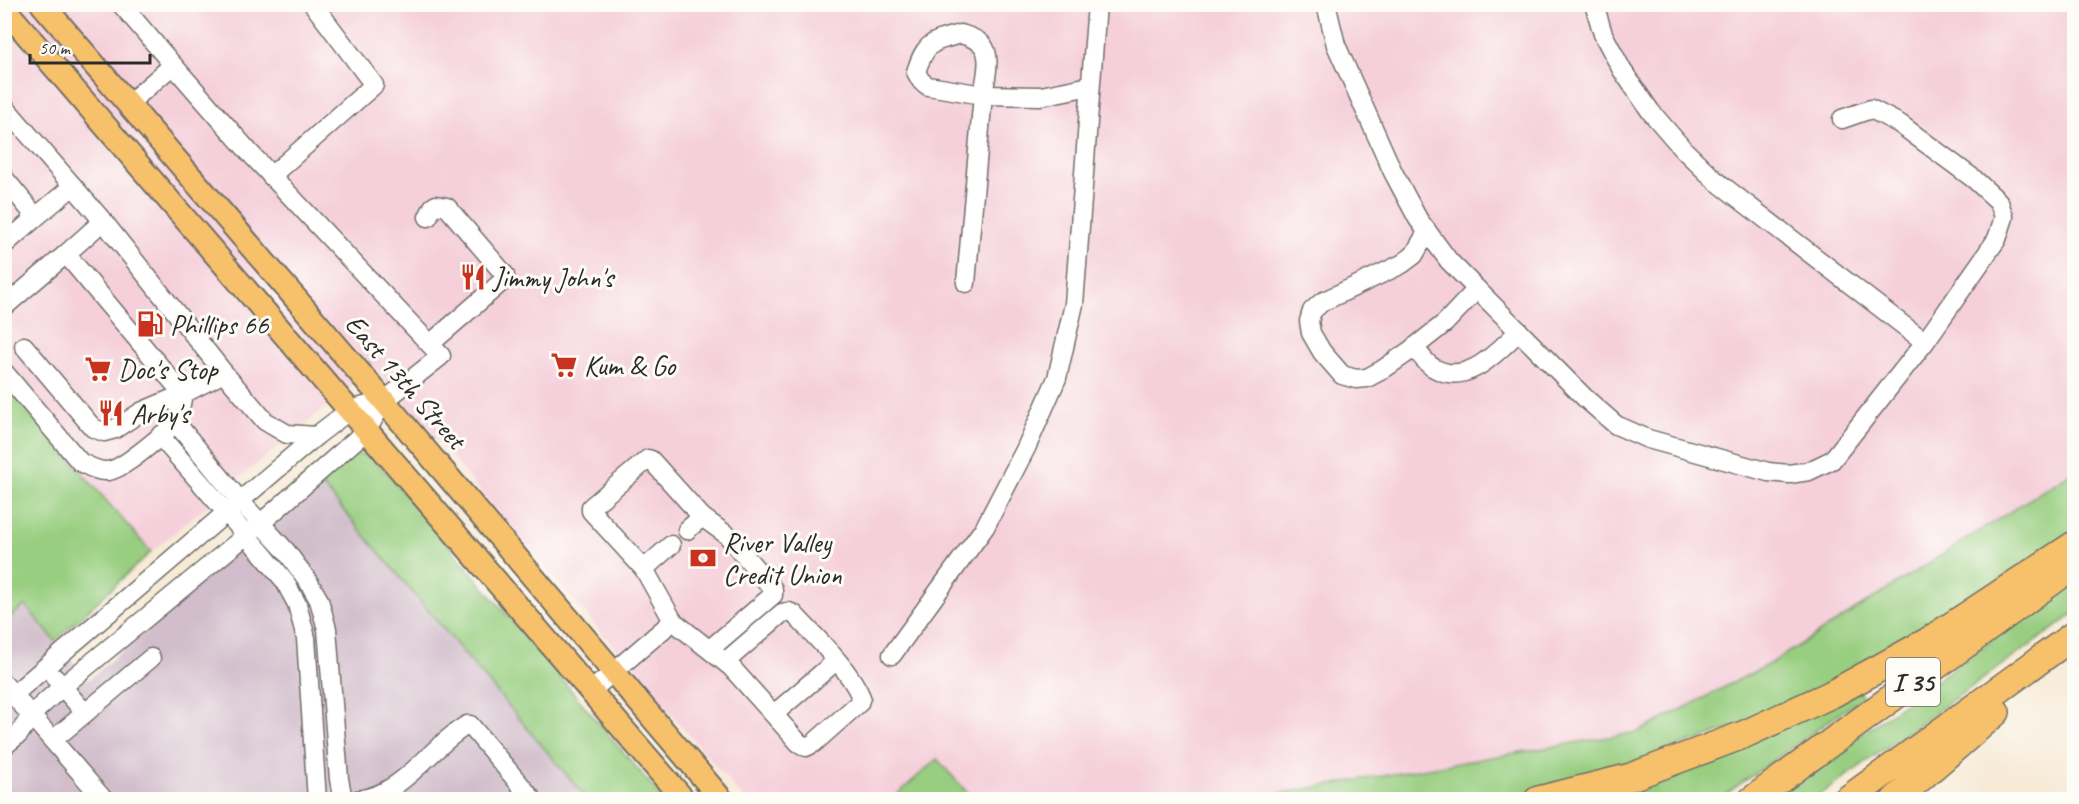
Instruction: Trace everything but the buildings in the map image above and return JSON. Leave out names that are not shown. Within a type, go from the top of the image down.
[{"type":"highway","points":[[1538,800],[1631,777],[1743,735],[1832,694],[1927,642],[2074,545]]},
{"type":"highway","name":"I 35","points":[[1752,800],[2074,565]]},
{"type":"highway","name":"I 35","points":[[1846,800],[2074,634]]},
{"type":"highway","points":[[1895,800],[2074,645]]},
{"type":"main road","name":"East 13th Street","points":[[42,4],[384,401],[722,800]]},
{"type":"main road","points":[[4,8],[684,800]]},
{"type":"lane","points":[[4,746],[19,734],[32,714],[62,687],[261,523],[367,430],[384,401],[441,356],[271,176],[121,4]]},
{"type":"lane","points":[[271,176],[374,85],[313,4]]},
{"type":"lane","points":[[892,655],[985,527],[1026,448],[1057,378],[1074,304],[1097,4]]},
{"type":"lane","points":[[1326,4],[1336,45],[1393,172],[1418,219],[1449,261],[1616,425],[1648,439],[1768,472],[1789,474],[1809,471],[1832,460],[1925,342],[1997,239],[2004,217],[1999,202],[1974,179],[1899,124],[1871,109],[1842,119]]},
{"type":"lane","points":[[1594,4],[1604,34],[1622,70],[1652,112],[1683,149],[1714,180],[1925,342]]},
{"type":"lane","points":[[127,105],[173,65]]},
{"type":"lane","points":[[966,283],[983,95],[1041,96],[1090,86]]},
{"type":"lane","points":[[4,106],[103,221],[265,421],[287,434],[316,436]]},
{"type":"lane","points":[[4,178],[36,217]]},
{"type":"lane","points":[[4,245],[73,186]]},
{"type":"lane","points":[[428,217],[436,205],[447,207],[505,275],[505,279],[429,344]]},
{"type":"lane","points":[[4,307],[103,221]]},
{"type":"lane","points":[[1427,232],[1414,255],[1402,264],[1322,302],[1312,311],[1309,321],[1311,333],[1322,352],[1342,375],[1356,379],[1367,378],[1382,370],[1445,323],[1477,289]]},
{"type":"lane","points":[[66,254],[183,394]]},
{"type":"lane","points":[[1414,347],[1432,368],[1449,374],[1462,373],[1477,367],[1519,331]]},
{"type":"lane","points":[[24,346],[93,428],[104,432],[115,429],[141,412],[224,373]]},
{"type":"lane","points":[[4,372],[80,462],[92,468],[108,471],[122,465],[177,424],[183,394]]},
{"type":"lane","points":[[104,800],[9,689],[46,668],[316,436],[350,410],[384,401]]},
{"type":"lane","points":[[177,424],[233,506],[246,535],[284,580],[297,604],[306,638],[317,800]]},
{"type":"lane","points":[[160,436],[233,506],[261,523],[308,580],[319,600],[327,629],[339,779],[343,800]]},
{"type":"lane","points":[[710,649],[774,592],[727,535],[702,517],[648,459],[591,507],[593,514],[644,569],[673,621],[725,662],[799,743],[806,747],[814,743],[859,703],[861,697],[858,688],[836,661],[794,614],[789,612],[782,614],[725,662]]},
{"type":"lane","points":[[687,530],[702,517]]},
{"type":"lane","points":[[644,569],[671,545]]},
{"type":"lane","points":[[591,692],[673,621]]},
{"type":"lane","points":[[53,740],[151,658]]},
{"type":"lane","points":[[774,714],[836,661]]},
{"type":"lane","points":[[46,668],[85,713]]},
{"type":"lane","points":[[357,800],[373,798],[389,790],[467,725],[470,725],[533,800]]},
{"type":"shaded area","points":[[4,5],[2074,5],[2074,471],[1773,662],[1637,732],[1242,799],[973,799],[937,759],[892,799],[744,799],[374,367],[151,552],[5,383]]},
{"type":"shaded area","points":[[318,480],[587,799],[5,799],[4,617],[7,619],[25,605],[88,680]]},
{"type":"green space","points":[[4,383],[151,552],[55,641],[25,605],[7,620],[5,617]]},
{"type":"green space","points":[[351,454],[367,455],[382,467],[663,799],[587,799],[318,480]]},
{"type":"green space","points":[[2074,471],[2074,533],[1850,675],[1733,728],[1579,781],[1496,799],[1242,800],[1638,732],[1773,662]]},
{"type":"green space","points":[[2074,581],[2074,614],[1814,799],[1770,800]]},
{"type":"green space","points":[[1859,691],[1863,697],[1719,799],[1588,800]]},
{"type":"green space","points":[[937,759],[973,799],[892,799]]},
{"type":"place","name":"Jimmy John's","points":[[473,277]]},
{"type":"place","name":"Phillips 66","points":[[150,324]]},
{"type":"place","name":"Kum & Go","points":[[564,365]]},
{"type":"place","name":"Doc's Stop","points":[[98,369]]},
{"type":"place","name":"Arby's","points":[[111,413]]},
{"type":"place","name":"River Valley Credit Union","points":[[703,558]]}]
